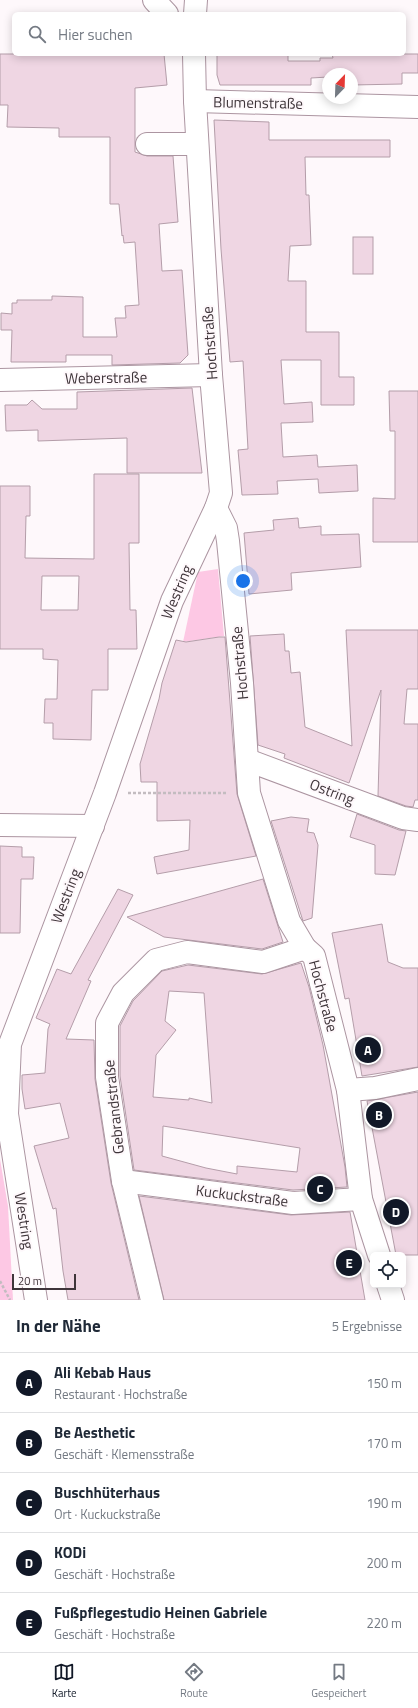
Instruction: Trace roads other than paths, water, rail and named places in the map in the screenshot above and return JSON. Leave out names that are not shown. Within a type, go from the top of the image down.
[{"type":"street","points":[[154,0],[165,12]]},
{"type":"street","points":[[195,12],[196,0]]},
{"type":"street","name":"Hochstraße","points":[[194,56],[194,101],[211,375],[221,481],[221,492],[216,508],[226,528],[228,541],[242,683],[249,793],[289,921],[305,948],[314,956],[348,1090],[361,1198],[378,1252]]},
{"type":"street","name":"Blumenstraße","points":[[194,101],[418,107]]},
{"type":"street","points":[[147,144],[197,144]]},
{"type":"street","name":"Weberstraße","points":[[0,380],[211,375]]},
{"type":"street","name":"Westring","points":[[36,1300],[7,1114],[10,1044],[106,793],[172,601],[216,508]]},
{"type":"street","name":"Ostring","points":[[247,760],[403,818],[418,820]]},
{"type":"street","points":[[0,825],[93,826]]},
{"type":"street","name":"Gebrandstraße","points":[[152,1300],[123,1181],[108,1077],[107,1023],[124,994],[156,960],[187,952],[263,962],[305,948]]},
{"type":"street","points":[[348,1090],[375,1088],[418,1078]]},
{"type":"street","name":"Kuckuckstraße","points":[[123,1181],[293,1203],[361,1198]]},
{"type":"street","points":[[389,1288],[393,1300]]},
{"type":"place","name":"Ali Kebab Haus","points":[[368,1050]]},
{"type":"place","name":"Be Aesthetic","points":[[379,1115]]},
{"type":"place","name":"Buschhüterhaus","points":[[320,1189]]},
{"type":"place","name":"KODi","points":[[396,1212]]},
{"type":"place","name":"Fußpflegestudio Heinen Gabriele","points":[[349,1263]]}]
